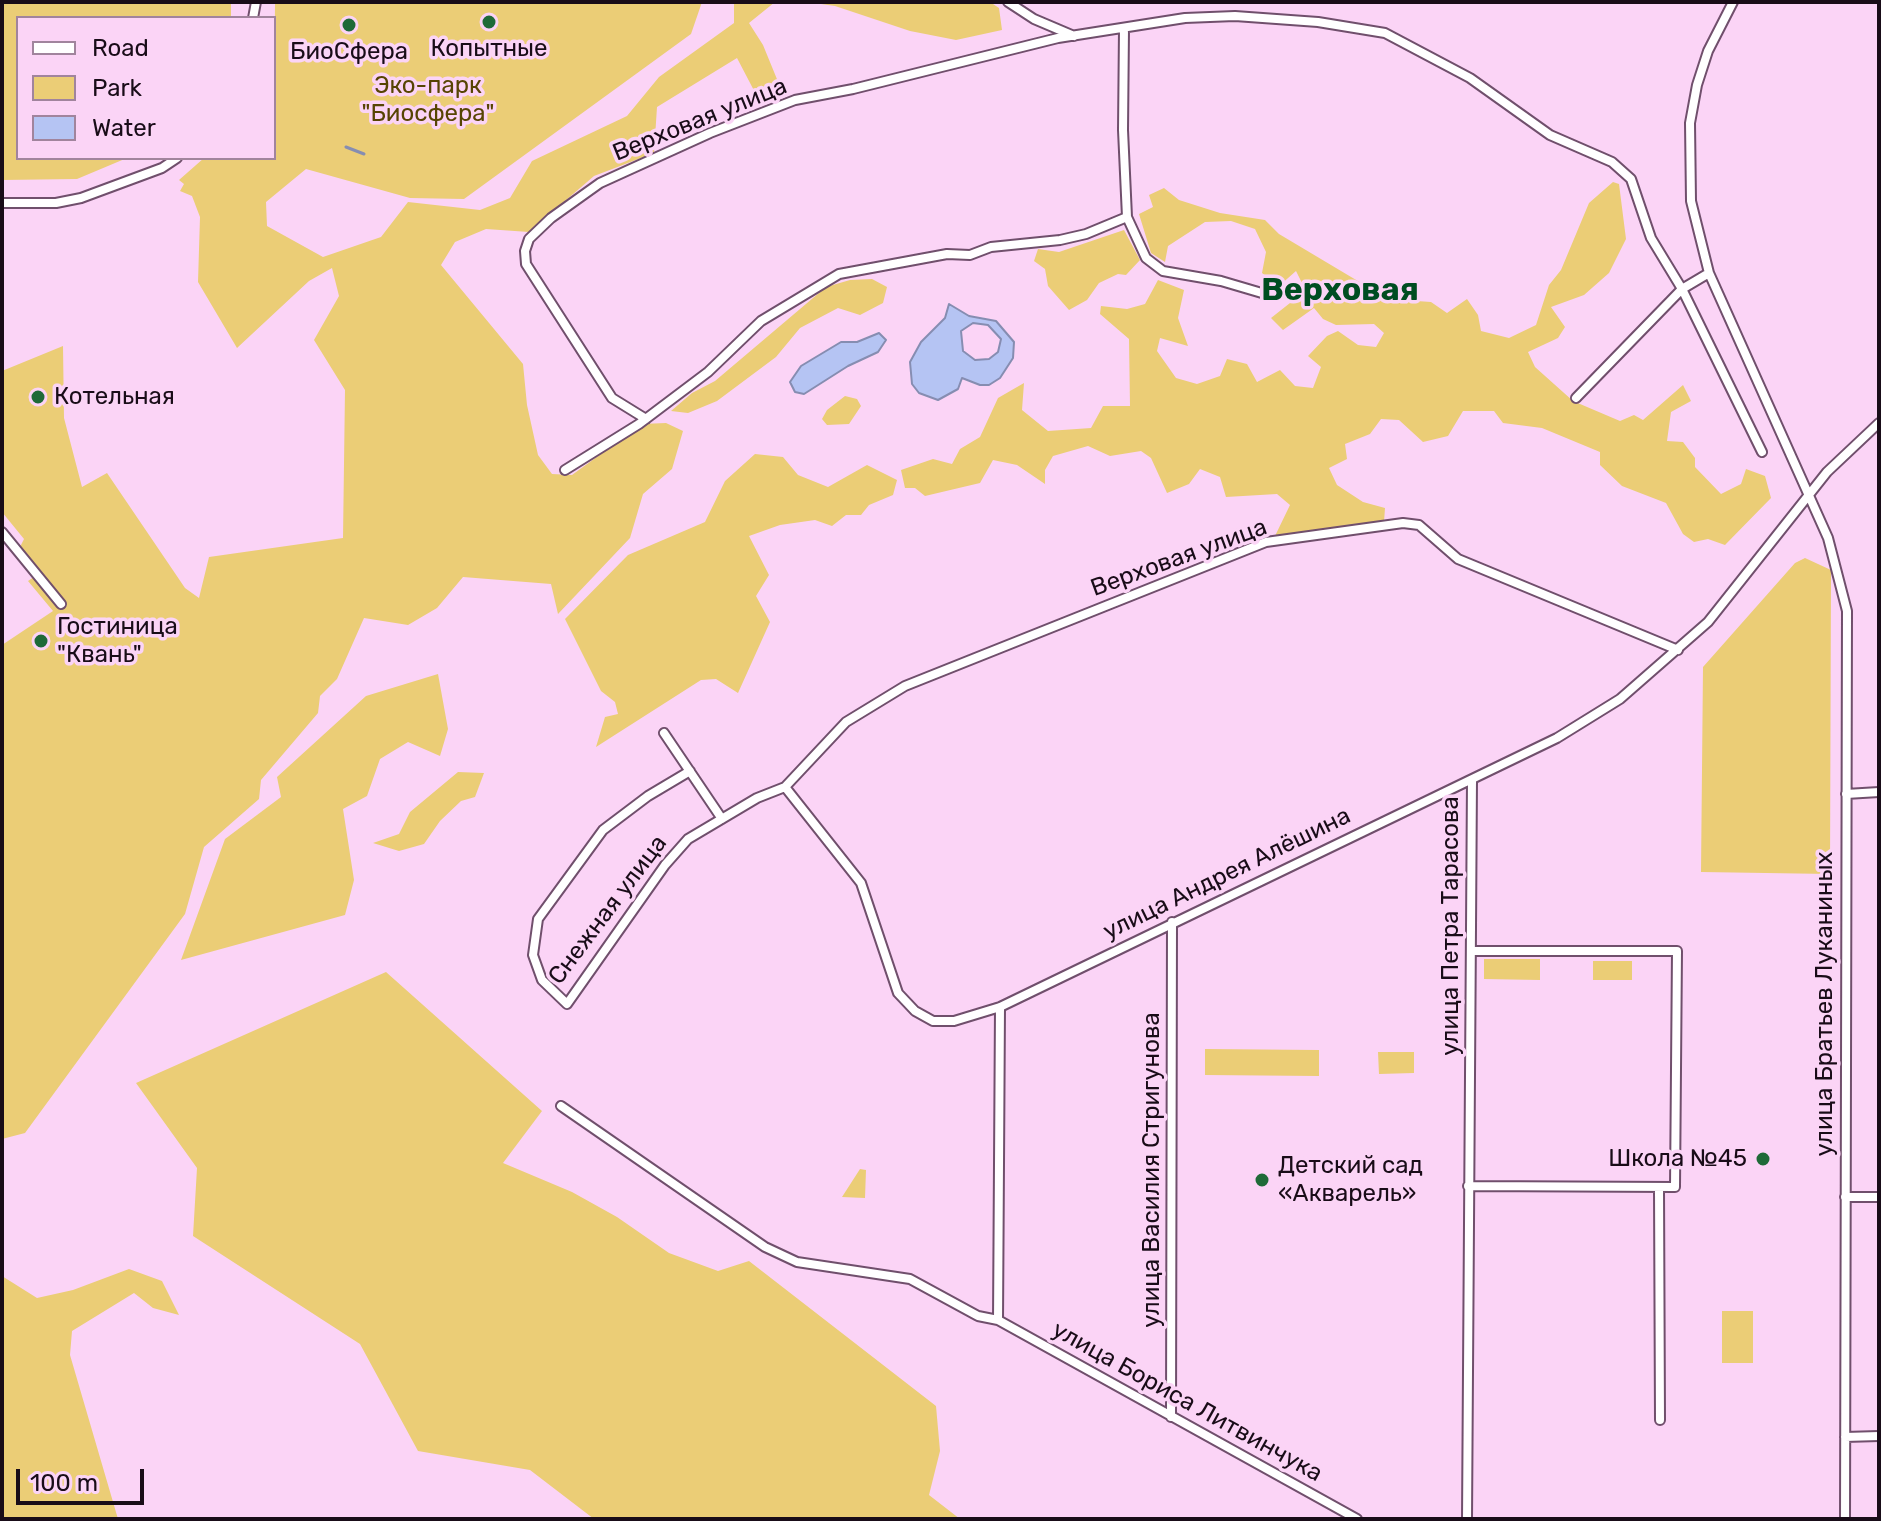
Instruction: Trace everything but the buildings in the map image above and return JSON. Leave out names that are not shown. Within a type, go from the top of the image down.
[{"type":"street","points":[[1008,2],[1075,36]]},
{"type":"street","name":"улица Братьев Луканиных","points":[[1733,2],[1708,51],[1690,123],[1691,201],[1709,273],[1839,570],[1847,611],[1845,1519]]},
{"type":"street","name":"Верховая улица","points":[[646,419],[612,398],[526,264],[525,251],[529,239],[551,218],[600,183],[710,133],[795,100],[1075,36],[1185,18],[1235,16],[1353,26],[1398,39],[1470,78],[1550,135],[1612,162],[1631,179],[1651,238],[1682,289],[1762,452]]},
{"type":"street","points":[[1124,29],[1123,130],[1127,217],[1146,258],[1163,271],[1221,281],[1272,296]]},
{"type":"street","points":[[2,203],[56,203],[81,198],[162,168],[174,160]]},
{"type":"street","points":[[565,470],[646,419],[708,372],[761,321],[839,274],[947,254],[970,255],[991,247],[1060,240],[1086,234],[1127,217]]},
{"type":"street","points":[[1576,398],[1682,289],[1709,273]]},
{"type":"street","points":[[1807,496],[1879,423]]},
{"type":"street","name":"улица Петра Тарасова","points":[[1467,1519],[1472,780],[1557,738],[1620,699],[1678,650],[1708,622],[1807,496]]},
{"type":"street","name":"Верховая улица","points":[[785,787],[846,722],[905,686],[1266,542],[1403,523],[1419,525],[1458,559],[1678,650]]},
{"type":"street","points":[[2,532],[61,604]]},
{"type":"street","points":[[664,733],[722,819]]},
{"type":"street","name":"Снежная улица","points":[[690,771],[648,796],[603,830],[538,919],[533,955],[542,980],[567,1004],[665,865],[688,839],[757,798],[785,787]]},
{"type":"street","name":"улица Андрея Алёшина","points":[[785,787],[861,883],[898,993],[915,1011],[933,1021],[954,1021],[1000,1007],[1472,780]]},
{"type":"street","points":[[1846,794],[1879,792]]},
{"type":"street","name":"улица Василия Стригунова","points":[[1171,1417],[1172,922]]},
{"type":"street","points":[[1468,1186],[1675,1187],[1677,951],[1472,951]]},
{"type":"street","points":[[998,1320],[1000,1007]]},
{"type":"street","name":"улица Бориса Литвинчука","points":[[561,1106],[765,1247],[797,1262],[910,1279],[978,1316],[998,1320],[1357,1519]]},
{"type":"street","points":[[1659,1189],[1660,1420]]},
{"type":"street","points":[[1845,1197],[1879,1197]]},
{"type":"street","points":[[1845,1437],[1879,1436]]},
{"type":"green space","points":[[2,2],[231,2],[231,16],[16,16],[16,160],[122,160],[77,179],[2,180]]},
{"type":"green space","name":"Эко-парк \"Биосфера\"","points":[[275,2],[702,2],[691,34],[464,199],[410,198],[306,169],[266,202],[267,226],[323,257],[381,237],[408,202],[480,210],[510,198],[532,161],[627,116],[659,77],[734,23],[734,2],[775,2],[749,23],[763,45],[781,89],[760,102],[737,58],[657,107],[654,153],[594,176],[529,232],[486,229],[455,242],[441,265],[523,364],[527,405],[538,455],[552,474],[572,475],[642,424],[666,423],[683,431],[672,469],[643,494],[630,538],[558,614],[551,584],[463,577],[437,608],[408,625],[364,618],[337,679],[320,696],[318,713],[261,780],[259,799],[204,847],[185,914],[25,1133],[2,1139],[2,645],[53,611],[28,581],[41,572],[20,547],[24,539],[2,512],[2,371],[63,346],[64,418],[82,487],[107,473],[185,588],[199,598],[209,557],[343,538],[345,390],[314,340],[339,296],[332,268],[309,281],[237,348],[198,282],[200,217],[192,196],[180,191],[184,184],[179,180],[202,160],[276,160]]},
{"type":"green space","points":[[807,2],[990,2],[999,8],[1002,30],[956,40],[910,31],[835,6]]},
{"type":"green space","points":[[1613,182],[1619,184],[1626,239],[1609,273],[1584,295],[1551,307],[1565,327],[1558,338],[1528,352],[1535,367],[1573,401],[1620,421],[1634,415],[1643,420],[1683,385],[1691,401],[1671,412],[1667,441],[1683,442],[1695,458],[1695,467],[1721,494],[1741,484],[1746,469],[1765,476],[1771,498],[1725,545],[1708,539],[1694,542],[1683,534],[1666,503],[1622,486],[1600,465],[1600,452],[1542,428],[1503,423],[1494,411],[1463,411],[1448,436],[1423,442],[1399,420],[1381,419],[1370,434],[1345,444],[1347,459],[1329,468],[1337,485],[1363,502],[1385,508],[1384,522],[1275,536],[1290,505],[1277,494],[1226,497],[1220,477],[1200,469],[1189,484],[1167,493],[1151,458],[1141,451],[1110,456],[1088,446],[1053,456],[1045,470],[1045,484],[1017,465],[993,460],[980,483],[925,496],[915,488],[905,488],[901,470],[933,459],[952,464],[960,449],[980,437],[998,398],[1024,383],[1022,410],[1048,431],[1091,428],[1103,406],[1130,406],[1129,339],[1100,314],[1101,306],[1127,309],[1145,304],[1158,280],[1184,290],[1178,318],[1188,346],[1160,338],[1157,351],[1176,378],[1197,384],[1220,376],[1227,359],[1247,364],[1257,382],[1280,370],[1295,386],[1313,388],[1321,367],[1308,356],[1327,336],[1338,331],[1358,345],[1376,347],[1384,333],[1374,324],[1336,325],[1323,319],[1314,308],[1283,330],[1271,318],[1290,303],[1287,290],[1302,283],[1296,271],[1279,286],[1262,273],[1266,252],[1255,229],[1231,221],[1205,222],[1168,246],[1165,262],[1151,253],[1139,214],[1153,207],[1149,195],[1164,188],[1179,200],[1220,213],[1265,220],[1279,234],[1388,299],[1431,302],[1447,313],[1467,299],[1478,315],[1481,331],[1509,338],[1536,325],[1549,285],[1561,270],[1589,203]]},
{"type":"green space","points":[[1124,230],[1140,260],[1126,275],[1118,274],[1099,283],[1087,300],[1069,310],[1048,286],[1045,269],[1034,261],[1038,249],[1059,252]]},
{"type":"green space","points":[[872,279],[887,287],[883,303],[860,315],[838,308],[800,328],[776,357],[717,401],[688,413],[671,411],[692,393],[715,381],[826,287],[850,280]]},
{"type":"green space","points":[[845,396],[857,399],[861,406],[849,424],[827,425],[822,419],[827,410]]},
{"type":"green space","points":[[755,454],[783,457],[798,475],[828,487],[867,465],[897,480],[893,495],[869,505],[861,515],[846,515],[832,526],[815,520],[780,525],[749,536],[769,575],[756,596],[770,622],[738,693],[716,679],[701,680],[596,747],[605,717],[618,714],[615,702],[601,691],[565,619],[628,555],[705,522],[725,481]]},
{"type":"green space","points":[[1805,558],[1831,570],[1830,874],[1701,872],[1703,667],[1795,563]]},
{"type":"green space","points":[[438,674],[448,729],[440,756],[408,742],[380,759],[367,796],[343,809],[354,880],[345,915],[181,960],[225,839],[281,797],[277,777],[366,696]]},
{"type":"green space","points":[[458,772],[484,773],[475,797],[461,801],[440,821],[424,844],[399,851],[373,843],[399,834],[410,812]]},
{"type":"green space","points":[[1484,959],[1540,959],[1540,980],[1484,979]]},
{"type":"green space","points":[[1593,961],[1632,961],[1632,980],[1593,980]]},
{"type":"green space","points":[[386,972],[542,1111],[503,1163],[572,1192],[617,1217],[669,1253],[718,1271],[749,1261],[936,1406],[940,1451],[929,1495],[960,1519],[594,1519],[530,1470],[418,1451],[360,1344],[193,1236],[197,1168],[136,1083]]},
{"type":"green space","points":[[1205,1049],[1319,1050],[1319,1076],[1205,1075]]},
{"type":"green space","points":[[1378,1052],[1414,1052],[1414,1073],[1379,1074]]},
{"type":"green space","points":[[860,1169],[866,1170],[865,1198],[842,1197]]},
{"type":"green space","points":[[129,1269],[162,1281],[179,1315],[153,1308],[134,1293],[72,1331],[70,1355],[118,1519],[2,1519],[2,1276],[37,1298],[73,1290]]},
{"type":"green space","points":[[1722,1311],[1753,1311],[1753,1363],[1722,1363]]},
{"type":"water","points":[[949,304],[969,316],[996,321],[1014,342],[1013,358],[1000,378],[989,385],[962,378],[958,389],[938,400],[919,393],[912,384],[910,362],[921,342],[945,318]],"holes":[[[973,323],[988,325],[1001,339],[998,352],[989,359],[975,360],[963,351],[961,331]]]},
{"type":"water","points":[[879,333],[886,340],[878,352],[848,366],[804,394],[795,392],[790,382],[801,366],[841,342],[857,342]]},
{"type":"waterway","points":[[346,147],[364,154]]},
{"type":"place","name":"Копытные","points":[[489,22]]},
{"type":"place","name":"БиоСфера","points":[[349,25]]},
{"type":"place","name":"Котельная","points":[[38,397]]},
{"type":"place","name":"Гостиница \"Квань\"","points":[[41,641]]},
{"type":"place","name":"Школа №45","points":[[1763,1159]]},
{"type":"place","name":"Детский сад «Акварель»","points":[[1262,1180]]},
{"type":"district","name":"Верховая","points":[[1340,291]]}]
